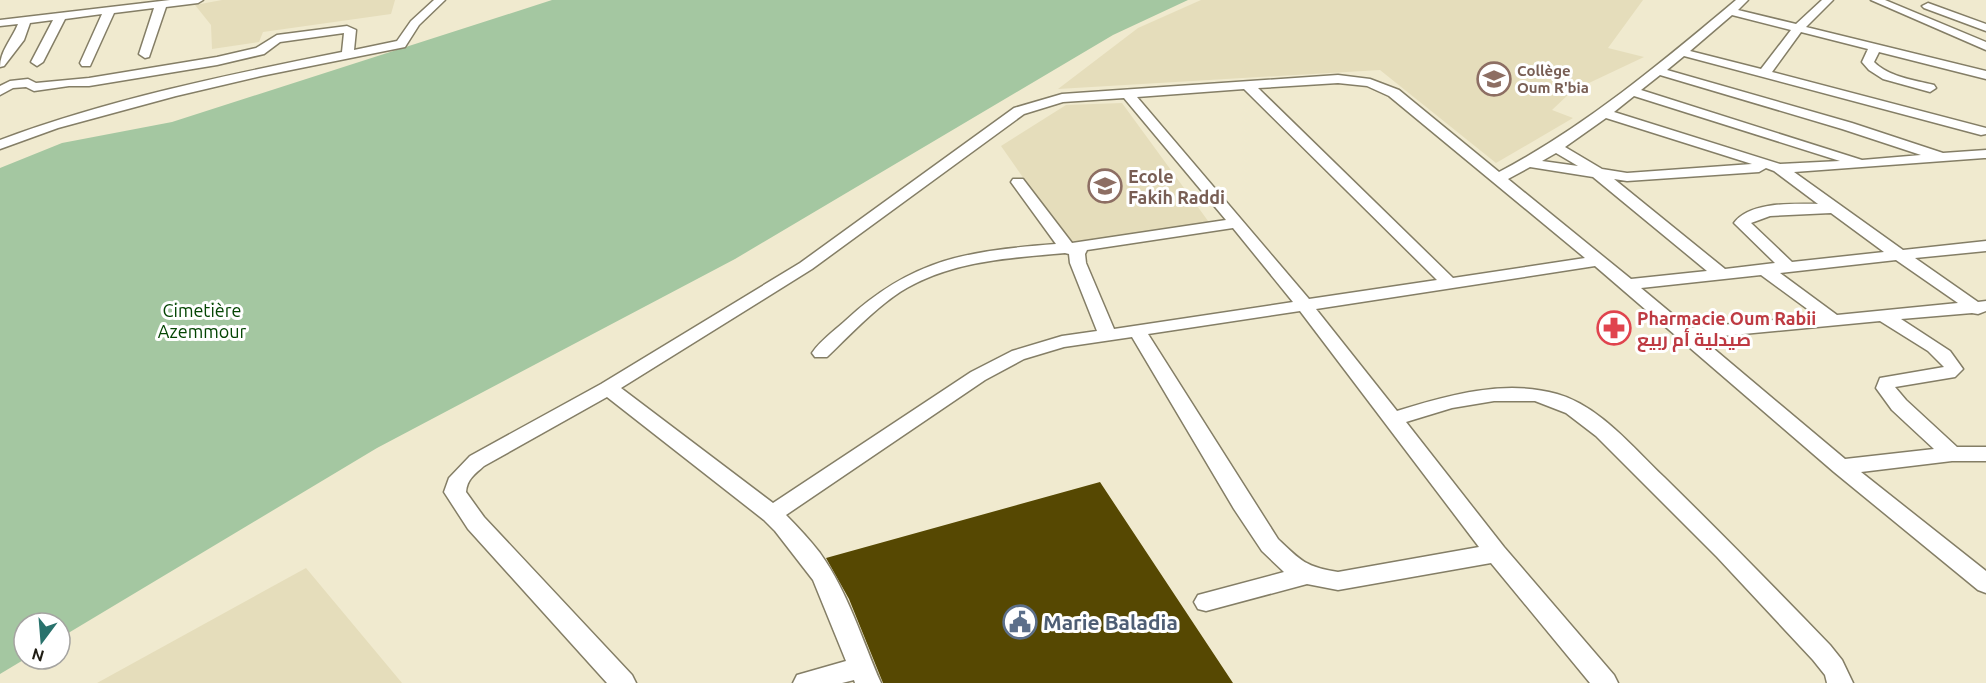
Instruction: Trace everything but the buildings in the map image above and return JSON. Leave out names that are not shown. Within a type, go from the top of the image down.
[{"type":"street","points":[[0,23],[60,18],[198,0]]},
{"type":"street","points":[[0,145],[53,126],[133,104],[261,72],[401,44],[415,23],[440,0]]},
{"type":"street","points":[[1497,179],[1556,147],[1633,92],[1743,0]]},
{"type":"street","points":[[1764,74],[1799,27],[1827,0]]},
{"type":"street","points":[[1876,0],[1986,46]]},
{"type":"street","points":[[145,54],[161,5]]},
{"type":"street","points":[[1928,6],[1986,28]]},
{"type":"street","points":[[1730,11],[1986,75]]},
{"type":"street","points":[[86,63],[109,12]]},
{"type":"street","points":[[37,62],[60,18]]},
{"type":"street","points":[[0,63],[18,40],[25,22]]},
{"type":"street","points":[[0,91],[16,84],[28,83],[34,87],[69,82],[89,82],[217,62],[260,51],[277,39],[347,29],[350,30],[348,55]]},
{"type":"street","points":[[0,44],[18,40]]},
{"type":"street","points":[[1876,46],[1868,62],[1872,68],[1930,88]]},
{"type":"street","points":[[1682,52],[1983,128],[1975,143],[1985,155]]},
{"type":"street","points":[[1659,71],[1857,129],[1943,158]]},
{"type":"street","points":[[623,683],[476,523],[455,492],[456,483],[464,472],[477,461],[685,344],[806,266],[1019,111],[1062,98],[1246,84],[1338,79],[1378,85],[1402,99],[1627,284],[1841,467],[1986,584]]},
{"type":"street","points":[[1246,84],[1449,283]]},
{"type":"street","points":[[1633,92],[1805,144],[1865,165]]},
{"type":"street","points":[[1127,93],[1178,150],[1305,306],[1496,553],[1605,683]]},
{"type":"street","points":[[1604,113],[1774,167],[1899,255],[1982,309]]},
{"type":"street","points":[[1556,147],[1591,167],[1721,273]]},
{"type":"street","points":[[1529,163],[1601,175],[1653,176],[1774,167],[1865,165],[1985,155]]},
{"type":"street","points":[[1018,182],[1074,248],[1108,336]]},
{"type":"street","points":[[1787,266],[1746,228],[1742,223],[1744,219],[1748,216],[1776,211],[1834,208]]},
{"type":"street","points":[[821,353],[878,301],[908,280],[928,272],[985,257],[1074,248],[1119,239],[1236,224]]},
{"type":"street","points":[[1627,284],[1986,246]]},
{"type":"street","points":[[772,514],[978,376],[1003,362],[1037,348],[1598,261]]},
{"type":"street","points":[[1764,269],[1834,321]]},
{"type":"street","points":[[1684,334],[1982,309]]},
{"type":"street","points":[[1885,316],[1944,355],[1953,364],[1954,369],[1948,373],[1901,378],[1887,382],[1886,388],[1899,405],[1952,454]]},
{"type":"street","points":[[1138,332],[1266,539],[1288,564],[1307,575],[1338,581],[1496,553]]},
{"type":"street","points":[[608,388],[772,514],[812,561],[825,583],[865,675],[806,683]]},
{"type":"street","points":[[1394,419],[1445,404],[1502,395],[1543,397],[1577,411],[1603,431],[1718,543],[1824,657],[1838,674],[1840,683]]},
{"type":"street","points":[[1841,467],[1952,454],[1986,454]]},
{"type":"street","points":[[1206,602],[1307,575]]},
{"type":"shaded area","points":[[222,0],[395,0],[391,14],[263,32],[259,42],[212,49],[211,25],[195,5]]},
{"type":"shaded area","name":"Collège Oum R'bia","points":[[1201,0],[1643,0],[1608,48],[1644,57],[1572,91],[1552,110],[1573,118],[1496,163],[1380,70],[1058,89],[1138,28]]},
{"type":"shaded area","name":"Ecole Fakih Raddi","points":[[1122,103],[1211,225],[1068,242],[1001,146],[1066,105]]},
{"type":"shaded area","points":[[306,568],[402,683],[97,683]]},
{"type":"green space","name":"Cimetière Azemmour","points":[[552,0],[1188,0],[1113,35],[735,259],[377,448],[72,631],[72,611],[12,611],[12,667],[0,674],[0,168],[62,143],[172,122]]},
{"type":"place","name":"Collège Oum R'bia","points":[[1494,79]]},
{"type":"place","name":"Ecole Fakih Raddi","points":[[1105,186]]},
{"type":"place","name":"Pharmacie Oum Rabii صيدلية أم ربيع","points":[[1614,328]]},
{"type":"place","name":"Marie Baladia","points":[[1020,622]]}]
